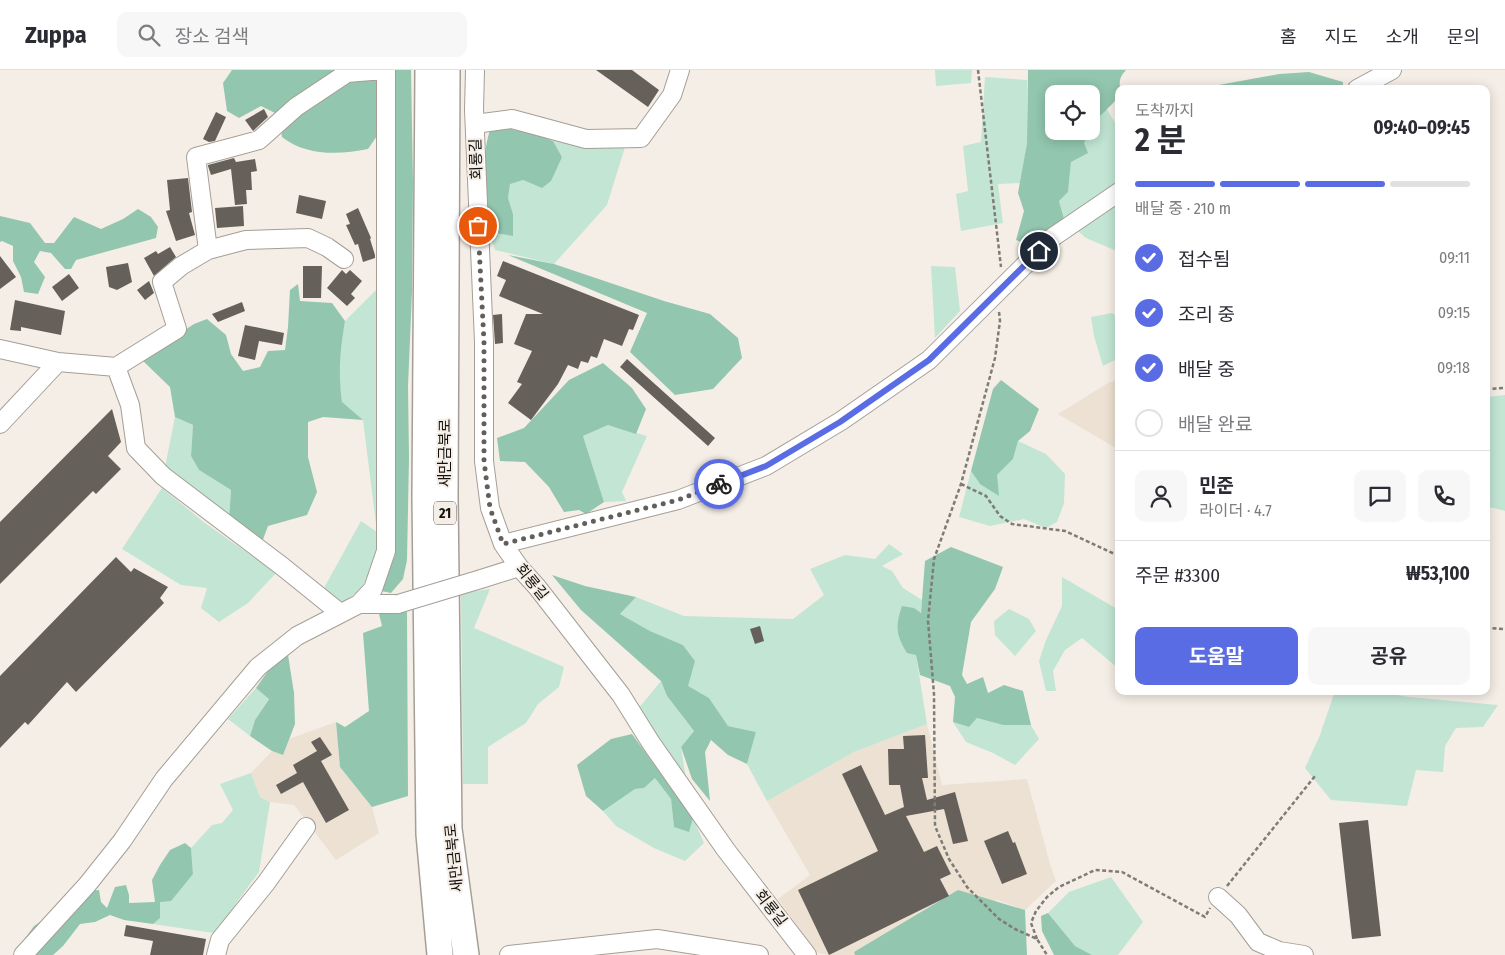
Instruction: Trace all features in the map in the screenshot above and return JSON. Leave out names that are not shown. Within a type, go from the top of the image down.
[{"type":"highway","name":"새만금북로","points":[[428,70],[425,497],[429,834],[440,955]]},
{"type":"highway","name":"새만금북로","points":[[447,70],[445,496],[449,829],[466,955]]},
{"type":"street","points":[[23,955],[87,885],[122,841],[164,779],[258,667],[297,636],[359,604],[373,589],[386,551],[384,70],[347,72],[296,107],[259,140],[196,157],[208,250]]},
{"type":"street","name":"회룡길","points":[[475,70],[475,124],[484,342],[484,461],[490,508],[503,544],[621,696],[651,743],[726,850],[807,955]]},
{"type":"street","points":[[475,124],[512,118],[586,139],[640,138],[672,95],[680,70]]},
{"type":"street","points":[[1364,85],[1392,70]]},
{"type":"street","points":[[503,544],[678,500],[766,466],[840,422],[929,360],[1053,237],[1115,195]]},
{"type":"street","points":[[0,349],[58,362],[116,367],[177,329],[162,282],[181,266],[208,250],[246,240],[308,238],[327,246],[344,259]]},
{"type":"street","points":[[0,424],[58,362]]},
{"type":"street","points":[[116,367],[130,405],[136,448],[163,476],[340,613]]},
{"type":"street","points":[[359,604],[398,604],[519,567]]},
{"type":"street","points":[[216,955],[220,940],[266,883],[306,827]]},
{"type":"street","points":[[1218,897],[1238,915],[1258,942],[1279,951],[1304,955]]},
{"type":"street","points":[[509,955],[657,939],[759,955]]},
{"type":"path","points":[[978,70],[1001,268],[997,293],[1000,321],[995,358],[961,484],[934,559],[928,622],[934,694],[935,826],[949,859],[967,887],[999,919],[1037,939]]},
{"type":"path","points":[[1490,389],[1505,388]]},
{"type":"path","points":[[961,484],[986,496],[1000,516],[1012,524],[1065,531],[1115,554]]},
{"type":"path","points":[[1490,628],[1505,629]]},
{"type":"path","points":[[1047,955],[1037,939],[1031,923],[1036,911],[1047,897],[1059,887],[1095,870],[1122,872],[1204,918],[1218,897],[1315,776]]},
{"type":"shaded area","points":[[1115,380],[1115,448],[1058,414]]},
{"type":"shaded area","points":[[336,722],[340,767],[372,807],[379,833],[336,860],[294,805],[270,802],[260,797],[251,773],[272,751],[283,755],[289,739]]},
{"type":"shaded area","points":[[927,724],[942,785],[1027,779],[1056,881],[1025,910],[997,900],[854,952],[855,955],[827,955],[816,952],[778,899],[810,875],[767,801],[854,752]]},
{"type":"green space","points":[[232,70],[380,70],[377,136],[368,149],[334,153],[301,148],[282,137],[279,115],[261,106],[239,118],[227,111],[223,83]]},
{"type":"green space","points":[[393,70],[411,70],[413,182],[412,292],[408,386],[407,560],[403,579],[391,593],[381,591],[395,555],[392,335]]},
{"type":"green space","points":[[935,70],[972,70],[971,83],[936,86]]},
{"type":"green space","points":[[1028,70],[1126,70],[1120,85],[1115,85],[1115,100],[1100,116],[1100,85],[1045,85],[1045,140],[1085,140],[1084,143],[1088,153],[1071,162],[1068,192],[1059,201],[1064,219],[1031,246],[1016,240],[1024,211],[1018,193],[1027,143]]},
{"type":"green space","points":[[1309,72],[1343,82],[1343,85],[1218,85],[1279,74]]},
{"type":"green space","points":[[985,77],[1027,80],[1027,143],[1020,183],[998,184],[1003,223],[961,231],[956,194],[968,191],[963,146],[981,142]]},
{"type":"green space","points":[[1106,108],[1115,123],[1115,250],[1086,238],[1064,219],[1059,201],[1068,192],[1071,162],[1084,140],[1100,140],[1100,115]]},
{"type":"green space","points":[[491,127],[529,132],[553,141],[562,157],[551,181],[542,188],[523,180],[510,184],[508,198],[513,214],[513,236],[489,232],[484,166],[487,140]]},
{"type":"green space","points":[[553,141],[625,147],[607,205],[554,264],[495,250],[489,232],[513,236],[513,214],[508,198],[510,183],[523,180],[542,188],[562,157]]},
{"type":"green space","points":[[138,209],[151,217],[158,227],[156,238],[76,260],[71,269],[65,269],[51,253],[40,251],[34,262],[45,277],[38,294],[24,292],[21,277],[13,261],[13,246],[2,241],[0,242],[0,216],[30,223],[45,243],[54,243],[74,217],[101,229],[123,219]]},
{"type":"green space","points":[[508,255],[554,264],[664,301],[710,314],[738,338],[742,358],[713,389],[675,395],[630,352],[647,313]]},
{"type":"green space","points":[[931,266],[955,267],[960,311],[935,338]]},
{"type":"green space","points":[[298,284],[300,301],[332,303],[345,321],[340,362],[342,402],[363,420],[323,417],[308,422],[308,457],[317,492],[307,515],[268,526],[262,542],[229,519],[231,490],[199,470],[191,456],[193,425],[175,417],[170,387],[141,359],[194,324],[207,319],[226,335],[231,354],[243,371],[260,367],[268,351],[285,350],[290,290]]},
{"type":"green space","points":[[381,285],[378,552],[361,590],[342,602],[324,588],[361,521],[377,532],[363,420],[342,403],[339,378],[339,352],[345,321]]},
{"type":"green space","points":[[1112,313],[1115,315],[1115,360],[1103,366],[1094,336],[1091,317]]},
{"type":"green space","points":[[603,363],[632,388],[646,409],[636,434],[608,425],[583,436],[604,502],[586,514],[579,510],[564,512],[549,487],[525,462],[500,461],[497,438],[524,428],[569,380]]},
{"type":"green space","points":[[1001,380],[1039,409],[1030,431],[1018,441],[1013,459],[997,475],[999,496],[980,484],[971,471],[993,389]]},
{"type":"green space","points":[[1505,395],[1505,511],[1490,507],[1490,397]]},
{"type":"green space","points":[[175,417],[193,425],[191,456],[199,470],[231,490],[229,519],[164,472]]},
{"type":"green space","points":[[608,425],[647,436],[622,492],[626,501],[604,502],[583,436]]},
{"type":"green space","points":[[1018,441],[1046,454],[1065,474],[1064,503],[1057,522],[1046,528],[1024,519],[990,526],[959,517],[971,471],[980,484],[997,475],[1013,459]]},
{"type":"green space","points":[[162,488],[205,523],[276,573],[248,603],[219,622],[201,608],[207,588],[181,585],[122,549]]},
{"type":"green space","points":[[889,544],[903,554],[882,566],[892,571],[903,588],[922,600],[916,655],[927,724],[854,752],[767,801],[747,764],[756,732],[728,726],[709,698],[687,686],[695,661],[683,645],[650,631],[620,614],[636,597],[684,616],[793,619],[824,595],[810,569],[845,555],[875,559]]},
{"type":"green space","points":[[951,547],[1003,567],[995,589],[971,622],[962,675],[967,684],[983,677],[988,693],[1004,685],[1023,691],[1031,725],[1003,725],[977,718],[969,727],[953,722],[955,697],[950,686],[920,675],[916,655],[907,653],[901,641],[898,619],[902,606],[914,608],[921,613],[925,561]]},
{"type":"green space","points":[[552,575],[585,586],[636,597],[620,614],[650,631],[683,645],[695,661],[688,686],[709,698],[728,726],[756,732],[747,764],[728,755],[711,740],[705,752],[710,801],[692,779],[681,747],[694,731],[667,696],[661,681],[581,610]]},
{"type":"green space","points":[[1062,577],[1115,608],[1115,666],[1082,638],[1065,650],[1053,671],[1056,691],[1046,691],[1039,661],[1046,640],[1062,606]]},
{"type":"green space","points":[[490,589],[474,628],[564,667],[559,687],[538,704],[526,723],[488,747],[488,784],[463,784],[461,593]]},
{"type":"green space","points":[[1009,609],[1029,619],[1036,631],[1015,656],[995,635],[994,621]]},
{"type":"green space","points":[[407,612],[408,796],[372,807],[340,767],[336,722],[345,727],[369,711],[363,633],[382,626],[379,614]]},
{"type":"green space","points":[[288,655],[294,693],[295,724],[283,755],[272,751],[250,736],[255,720],[269,699],[256,688],[278,657]]},
{"type":"green space","points":[[661,681],[667,696],[694,731],[681,747],[686,779],[638,709]]},
{"type":"green space","points":[[256,688],[269,698],[255,720],[250,736],[228,719]]},
{"type":"green space","points":[[1334,695],[1397,695],[1498,705],[1483,727],[1456,728],[1445,746],[1443,772],[1416,770],[1407,806],[1331,800],[1305,768],[1320,735]]},
{"type":"green space","points":[[977,718],[1003,725],[1031,725],[1039,739],[1015,765],[993,753],[966,742],[953,722],[969,727]]},
{"type":"green space","points":[[632,734],[693,818],[689,832],[674,827],[671,799],[655,778],[644,788],[635,789],[603,811],[586,796],[577,765],[611,739]]},
{"type":"green space","points":[[251,773],[260,797],[270,802],[259,872],[237,902],[220,934],[153,924],[160,918],[159,902],[193,874],[191,848],[212,825],[222,823],[233,810],[220,784]]},
{"type":"green space","points":[[655,778],[671,799],[674,827],[693,818],[704,843],[685,861],[654,848],[616,826],[603,811],[635,789],[644,788]]},
{"type":"green space","points":[[185,843],[191,848],[193,874],[171,901],[160,902],[160,918],[153,924],[124,920],[110,915],[95,922],[80,924],[63,946],[53,955],[24,955],[21,944],[34,926],[88,891],[99,890],[101,902],[107,908],[115,887],[126,885],[129,903],[155,902],[152,880],[170,850]]},
{"type":"green space","points":[[1111,877],[1143,922],[1118,955],[1092,955],[1075,946],[1048,913],[1069,892]]},
{"type":"green space","points":[[958,890],[1025,910],[1027,955],[855,955],[854,952]]},
{"type":"green space","points":[[1048,913],[1075,946],[1092,955],[1054,955],[1042,931],[1041,916]]},
{"type":"building","points":[[596,70],[632,70],[659,90],[648,107]]},
{"type":"building","points":[[264,109],[268,117],[253,131],[245,120]]},
{"type":"building","points":[[216,112],[226,117],[215,141],[209,142],[203,139]]},
{"type":"building","points":[[234,158],[236,162],[255,159],[257,171],[251,172],[252,190],[246,190],[247,204],[235,205],[231,169],[211,175],[208,166]]},
{"type":"building","points":[[188,178],[192,212],[189,213],[195,235],[176,241],[166,211],[170,210],[167,180]]},
{"type":"building","points":[[299,195],[326,201],[322,219],[296,213]]},
{"type":"building","points":[[243,206],[244,226],[217,228],[215,208]]},
{"type":"building","points":[[358,208],[371,238],[375,255],[375,258],[363,262],[358,244],[355,245],[346,225],[350,224],[346,214]]},
{"type":"building","points":[[170,247],[176,257],[154,276],[144,258],[156,251],[158,254]]},
{"type":"building","points":[[0,256],[16,277],[0,289]]},
{"type":"building","points":[[503,261],[639,315],[633,330],[629,329],[622,346],[604,339],[597,358],[591,356],[588,363],[581,361],[578,369],[568,365],[558,384],[531,420],[508,403],[522,384],[517,382],[532,351],[514,344],[526,314],[543,314],[499,296],[506,280],[497,276]]},
{"type":"building","points":[[128,263],[132,282],[117,290],[109,287],[106,267]]},
{"type":"building","points":[[303,266],[322,266],[321,298],[303,298]]},
{"type":"building","points":[[342,270],[346,274],[350,270],[362,281],[351,294],[355,298],[347,306],[327,288]]},
{"type":"building","points":[[69,274],[79,288],[62,301],[52,287]]},
{"type":"building","points":[[149,281],[154,293],[145,300],[137,290]]},
{"type":"building","points":[[15,300],[65,311],[61,335],[21,327],[21,331],[10,330]]},
{"type":"building","points":[[242,302],[245,311],[218,322],[212,314]]},
{"type":"building","points":[[502,314],[503,343],[495,344],[493,315]]},
{"type":"building","points":[[245,325],[284,333],[282,345],[259,341],[255,360],[238,356]]},
{"type":"building","points":[[627,359],[715,438],[708,446],[620,367]]},
{"type":"building","points":[[112,409],[121,442],[108,456],[121,469],[96,494],[93,491],[0,584],[0,522]]},
{"type":"building","points":[[116,557],[131,572],[134,568],[168,587],[160,598],[164,603],[76,692],[67,682],[28,725],[25,722],[0,748],[0,676]]},
{"type":"building","points":[[760,626],[764,641],[755,644],[750,629]]},
{"type":"building","points":[[925,735],[928,778],[922,778],[927,800],[955,792],[968,841],[953,844],[944,809],[906,816],[924,852],[937,846],[951,874],[940,879],[949,896],[829,955],[798,890],[878,851],[842,774],[861,765],[885,815],[904,807],[900,785],[889,785],[888,749],[904,749],[903,736]]},
{"type":"building","points":[[320,737],[332,755],[321,761],[349,810],[326,823],[303,782],[281,794],[276,785],[297,773],[293,765],[317,751],[311,742]]},
{"type":"building","points":[[1368,820],[1381,936],[1352,939],[1339,823]]},
{"type":"building","points":[[1008,831],[1013,843],[1015,842],[1027,874],[1002,884],[984,841]]},
{"type":"building","points":[[126,925],[206,939],[203,955],[150,955],[153,941],[124,936]]},
{"type":"way so far","points":[[478,226],[484,342],[484,461],[490,508],[503,544],[678,500],[719,484]]},
{"type":"route","points":[[719,484],[766,466],[840,422],[929,360],[1039,251]]}]
